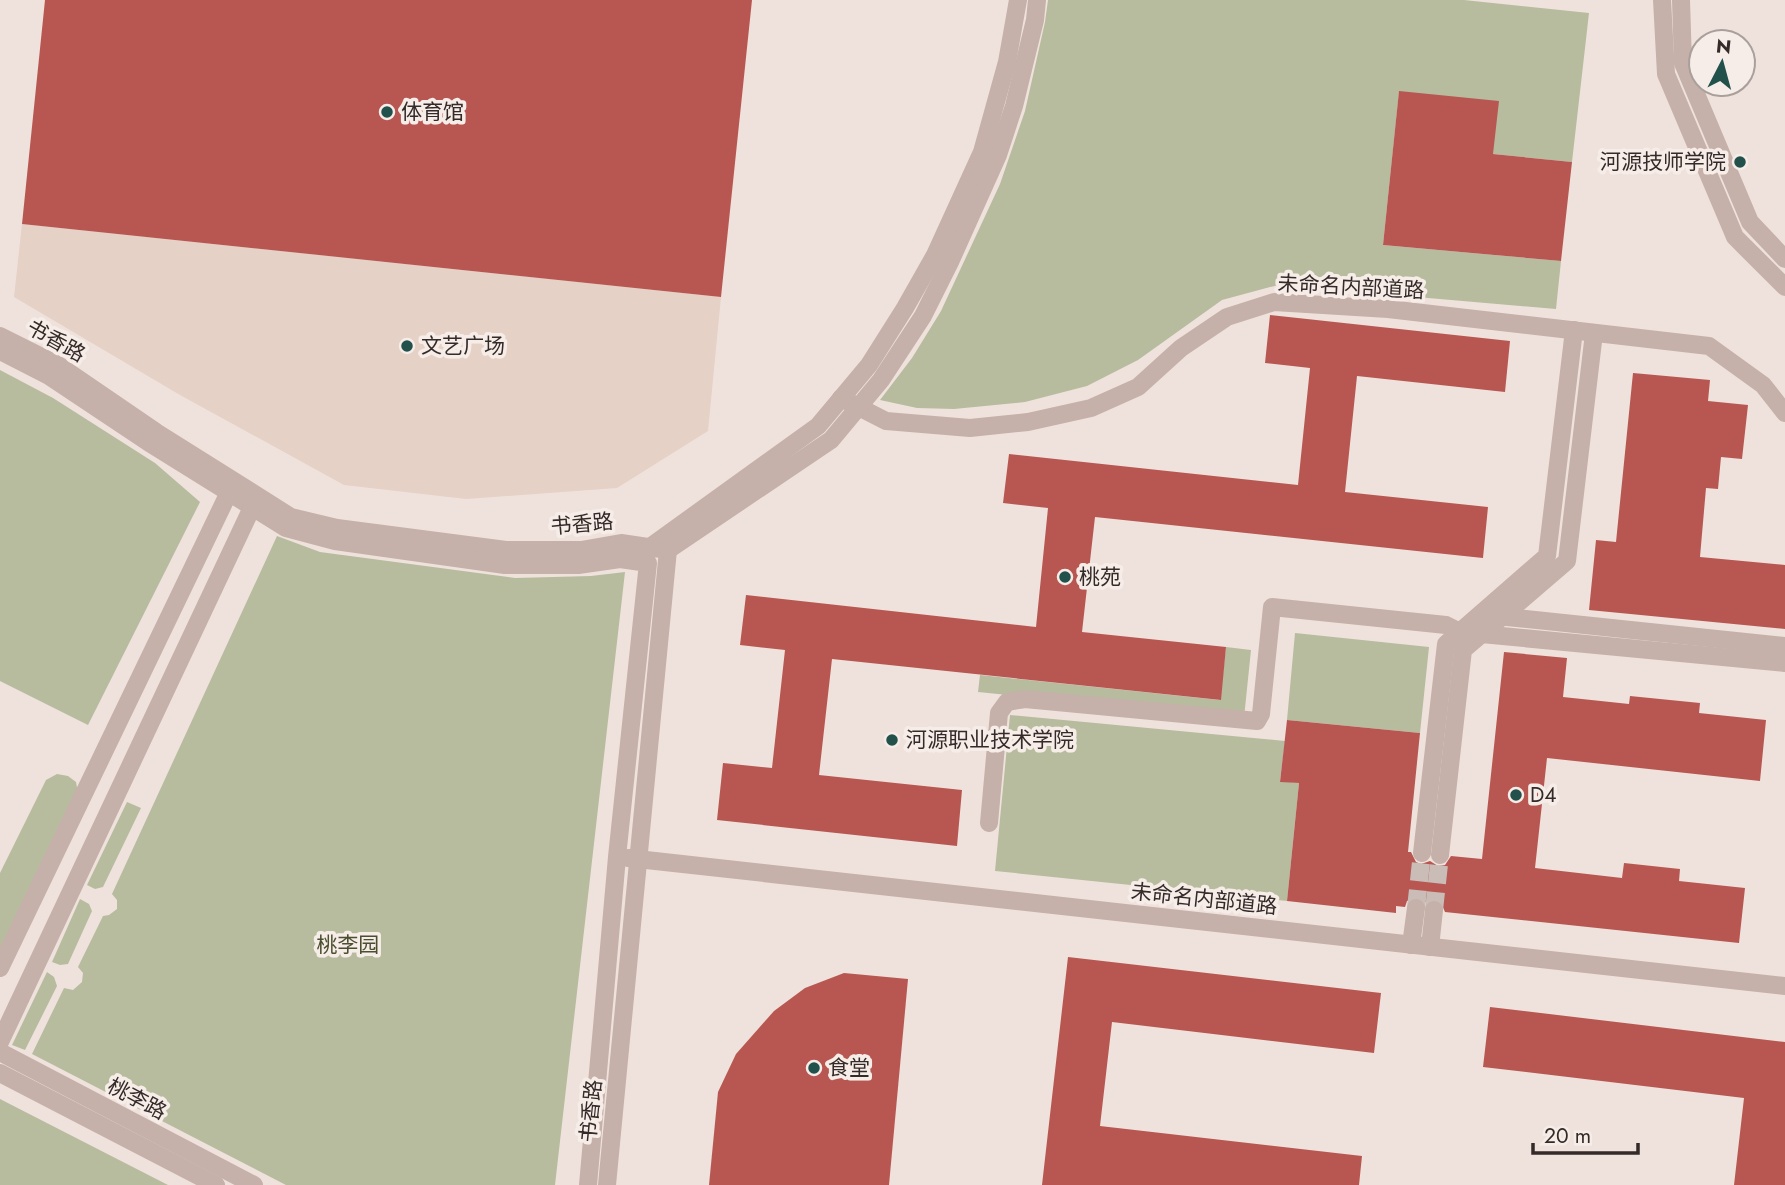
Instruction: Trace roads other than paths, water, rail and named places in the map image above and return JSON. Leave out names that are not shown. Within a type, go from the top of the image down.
[{"type":"street","points":[[649,555],[818,426],[869,365],[935,255],[982,152],[1007,62],[1018,0]]},
{"type":"street","points":[[668,558],[831,440],[881,380],[923,316],[998,155],[1014,106],[1035,20],[1037,0]]},
{"type":"street","points":[[1662,0],[1666,75],[1735,237],[1785,287]]},
{"type":"street","points":[[1681,0],[1682,63],[1750,222],[1785,259]]},
{"type":"street","name":"未命名内部道路","points":[[841,398],[886,421],[971,428],[1028,422],[1091,408],[1138,387],[1181,348],[1227,317],[1274,302],[1388,309],[1709,346],[1763,385],[1785,413]]},
{"type":"street","points":[[1574,330],[1547,556],[1479,615],[1453,628],[1446,644],[1431,854],[1464,650],[1567,561],[1594,333]]},
{"type":"street","name":"书香路","points":[[0,336],[58,365],[231,487]]},
{"type":"street","name":"书香路","points":[[0,351],[49,376],[148,442],[255,501],[286,528],[335,541],[505,565],[578,565],[649,555],[668,558],[607,1185]]},
{"type":"street","points":[[0,968],[231,487]]},
{"type":"street","points":[[0,1042],[255,501]]},
{"type":"street","name":"书香路","points":[[588,1185],[618,851],[649,555]]},
{"type":"street","points":[[989,823],[999,713],[1007,702],[1025,699],[1251,722],[1259,719],[1261,714],[1272,607],[1453,628],[1482,634],[1785,663]]},
{"type":"street","points":[[1479,615],[1785,646]]},
{"type":"street","name":"未命名内部道路","points":[[618,851],[1421,940],[1785,986]]},
{"type":"street","points":[[1421,940],[1425,909]]},
{"type":"street","name":"未命名内部道路","points":[[1421,940],[1785,975]]},
{"type":"street","name":"桃李路","points":[[0,1052],[254,1185]]},
{"type":"street","name":"桃李路","points":[[0,1073],[216,1185]]},
{"type":"tunnel","points":[[1416,908],[1422,853]]},
{"type":"tunnel","points":[[1434,910],[1440,855]]},
{"type":"place","name":"体育馆","points":[[387,112]]},
{"type":"place","name":"河源技师学院","points":[[1740,162]]},
{"type":"place","name":"文艺广场","points":[[407,346]]},
{"type":"place","name":"桃苑","points":[[1065,577]]},
{"type":"place","name":"河源职业技术学院","points":[[892,740]]},
{"type":"place","name":"D4","points":[[1516,795]]},
{"type":"place","name":"食堂","points":[[814,1068]]},
{"type":"park label","name":"桃李园","points":[[348,945]]}]
